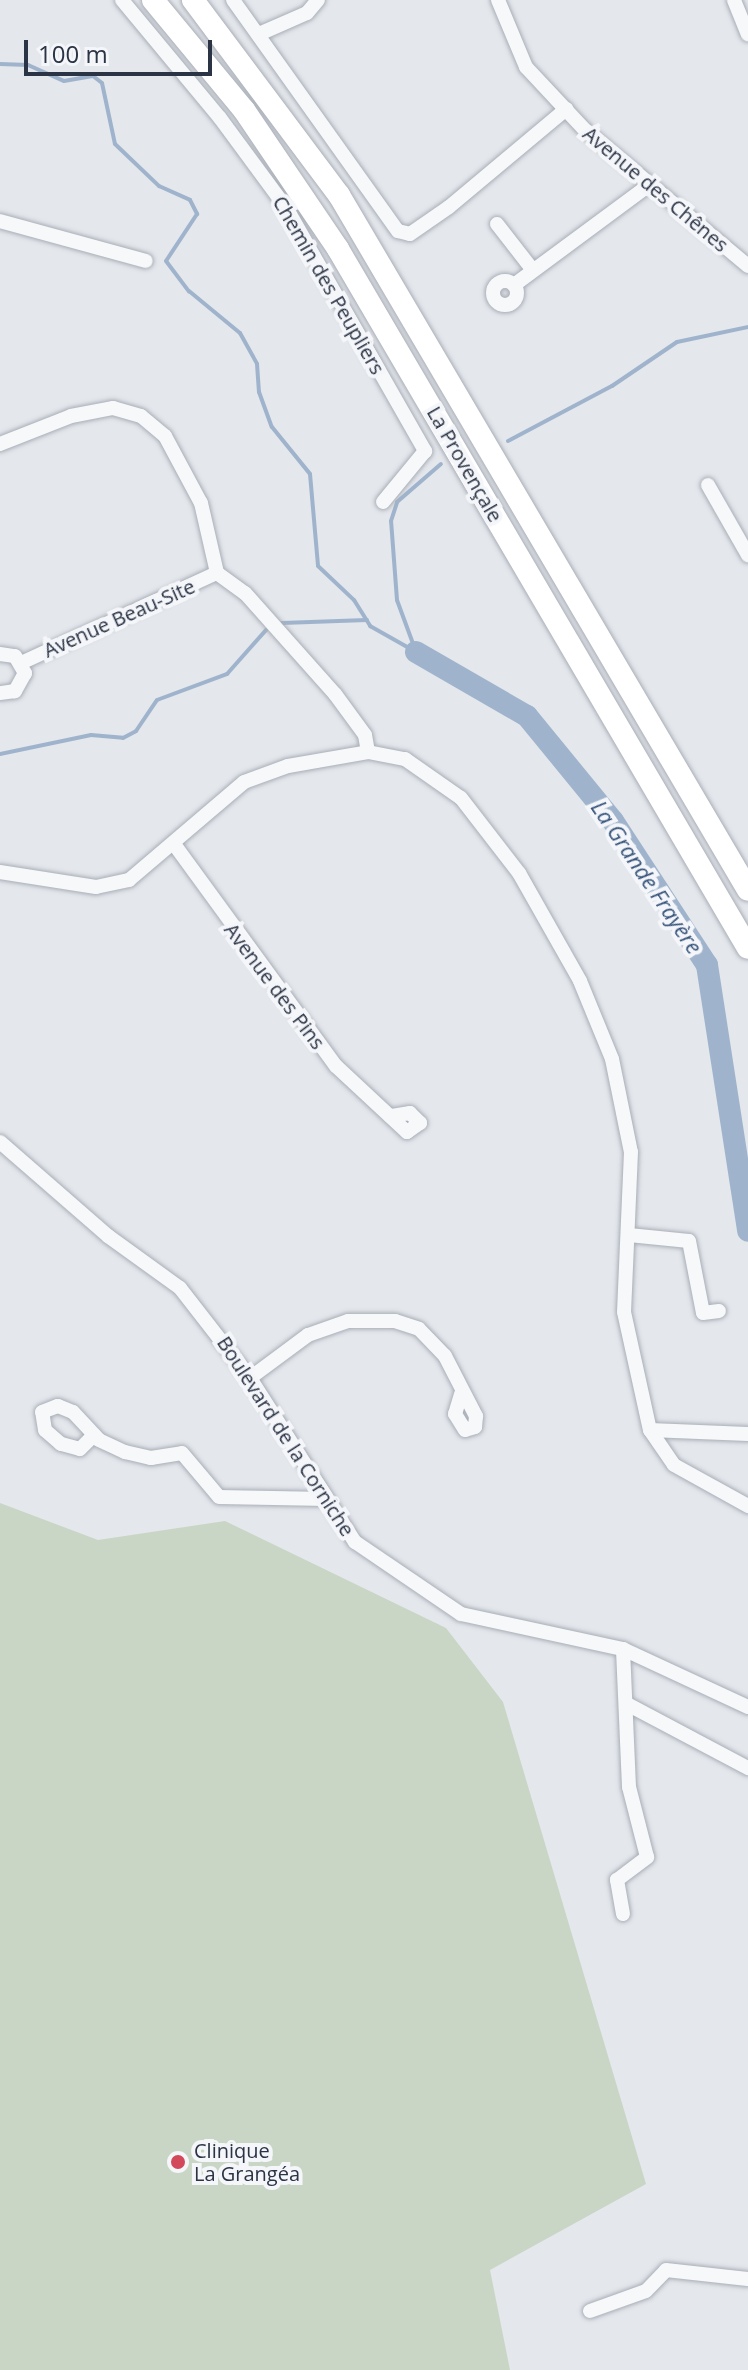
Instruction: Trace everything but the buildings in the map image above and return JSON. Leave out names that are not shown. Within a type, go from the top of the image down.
[{"type":"highway","name":"La Provençale","points":[[153,0],[244,110],[338,249],[748,948]]},
{"type":"highway","name":"La Provençale","points":[[193,0],[346,206],[748,890]]},
{"type":"street","name":"Chemin des Peupliers","points":[[122,0],[220,118],[287,209],[425,451],[383,502]]},
{"type":"street","points":[[233,0],[398,231],[410,234],[566,109]]},
{"type":"street","points":[[259,34],[307,13],[318,0]]},
{"type":"street","name":"Avenue des Chênes","points":[[498,0],[526,67],[648,186],[748,266]]},
{"type":"street","points":[[734,0],[748,34]]},
{"type":"street","points":[[514,285],[648,186]]},
{"type":"street","points":[[0,221],[146,261]]},
{"type":"street","points":[[497,224],[532,269]]},
{"type":"street","points":[[0,444],[71,416],[113,408],[141,416],[165,436],[201,503],[217,573],[245,593],[335,694],[365,735],[368,752]]},
{"type":"street","points":[[708,485],[748,555]]},
{"type":"street","name":"Avenue Beau-Site","points":[[0,654],[21,663],[217,573]]},
{"type":"street","name":"Avenue Beau-Site","points":[[0,693],[15,691],[23,682],[21,663]]},
{"type":"street","points":[[0,872],[96,887],[129,880],[244,782],[288,766],[368,752],[405,759],[477,815],[519,873],[580,981],[612,1059],[624,1109],[632,1165],[624,1312],[650,1430],[674,1465],[748,1506]]},
{"type":"street","name":"Avenue des Pins","points":[[174,844],[336,1066],[390,1116]]},
{"type":"street","name":"Boulevard de la Corniche","points":[[0,1142],[108,1236],[180,1288],[250,1378],[355,1542],[461,1614],[623,1649],[748,1707]]},
{"type":"street","points":[[629,1235],[689,1241],[703,1313],[719,1311]]},
{"type":"street","points":[[250,1378],[308,1335],[348,1321],[395,1321],[431,1338],[461,1394]]},
{"type":"street","points":[[650,1430],[748,1434]]},
{"type":"street","points":[[94,1435],[125,1452],[151,1458],[182,1453],[219,1497],[327,1499]]},
{"type":"street","points":[[623,1649],[629,1787],[647,1857],[617,1880],[623,1914]]},
{"type":"street","points":[[627,1704],[748,1768]]},
{"type":"street","points":[[590,2311],[646,2291],[666,2270],[748,2279]]},
{"type":"green space","points":[[0,1503],[98,1540],[225,1521],[446,1628],[503,1702],[646,2184],[490,2270],[510,2370],[0,2370]]},
{"type":"waterway","points":[[0,64],[28,65],[64,81],[93,76],[102,83],[115,144],[159,186],[190,200],[197,214],[166,261],[189,291],[240,333],[257,364],[259,392],[272,427],[310,474],[318,566],[354,600],[370,626],[416,652]]},
{"type":"waterway","points":[[508,441],[612,386],[677,342],[748,327]]},
{"type":"waterway","points":[[415,649],[397,600],[391,521],[397,502],[441,464]]},
{"type":"waterway","points":[[282,623],[367,620]]},
{"type":"waterway","points":[[0,754],[91,735],[123,738],[136,731],[157,700],[227,674],[266,630]]},
{"type":"waterway","name":"La Grande Frayère","points":[[416,652],[527,716],[613,821],[707,965],[748,1231]]},
{"type":"place","name":"Clinique La Grangéa","points":[[178,2162]]}]
